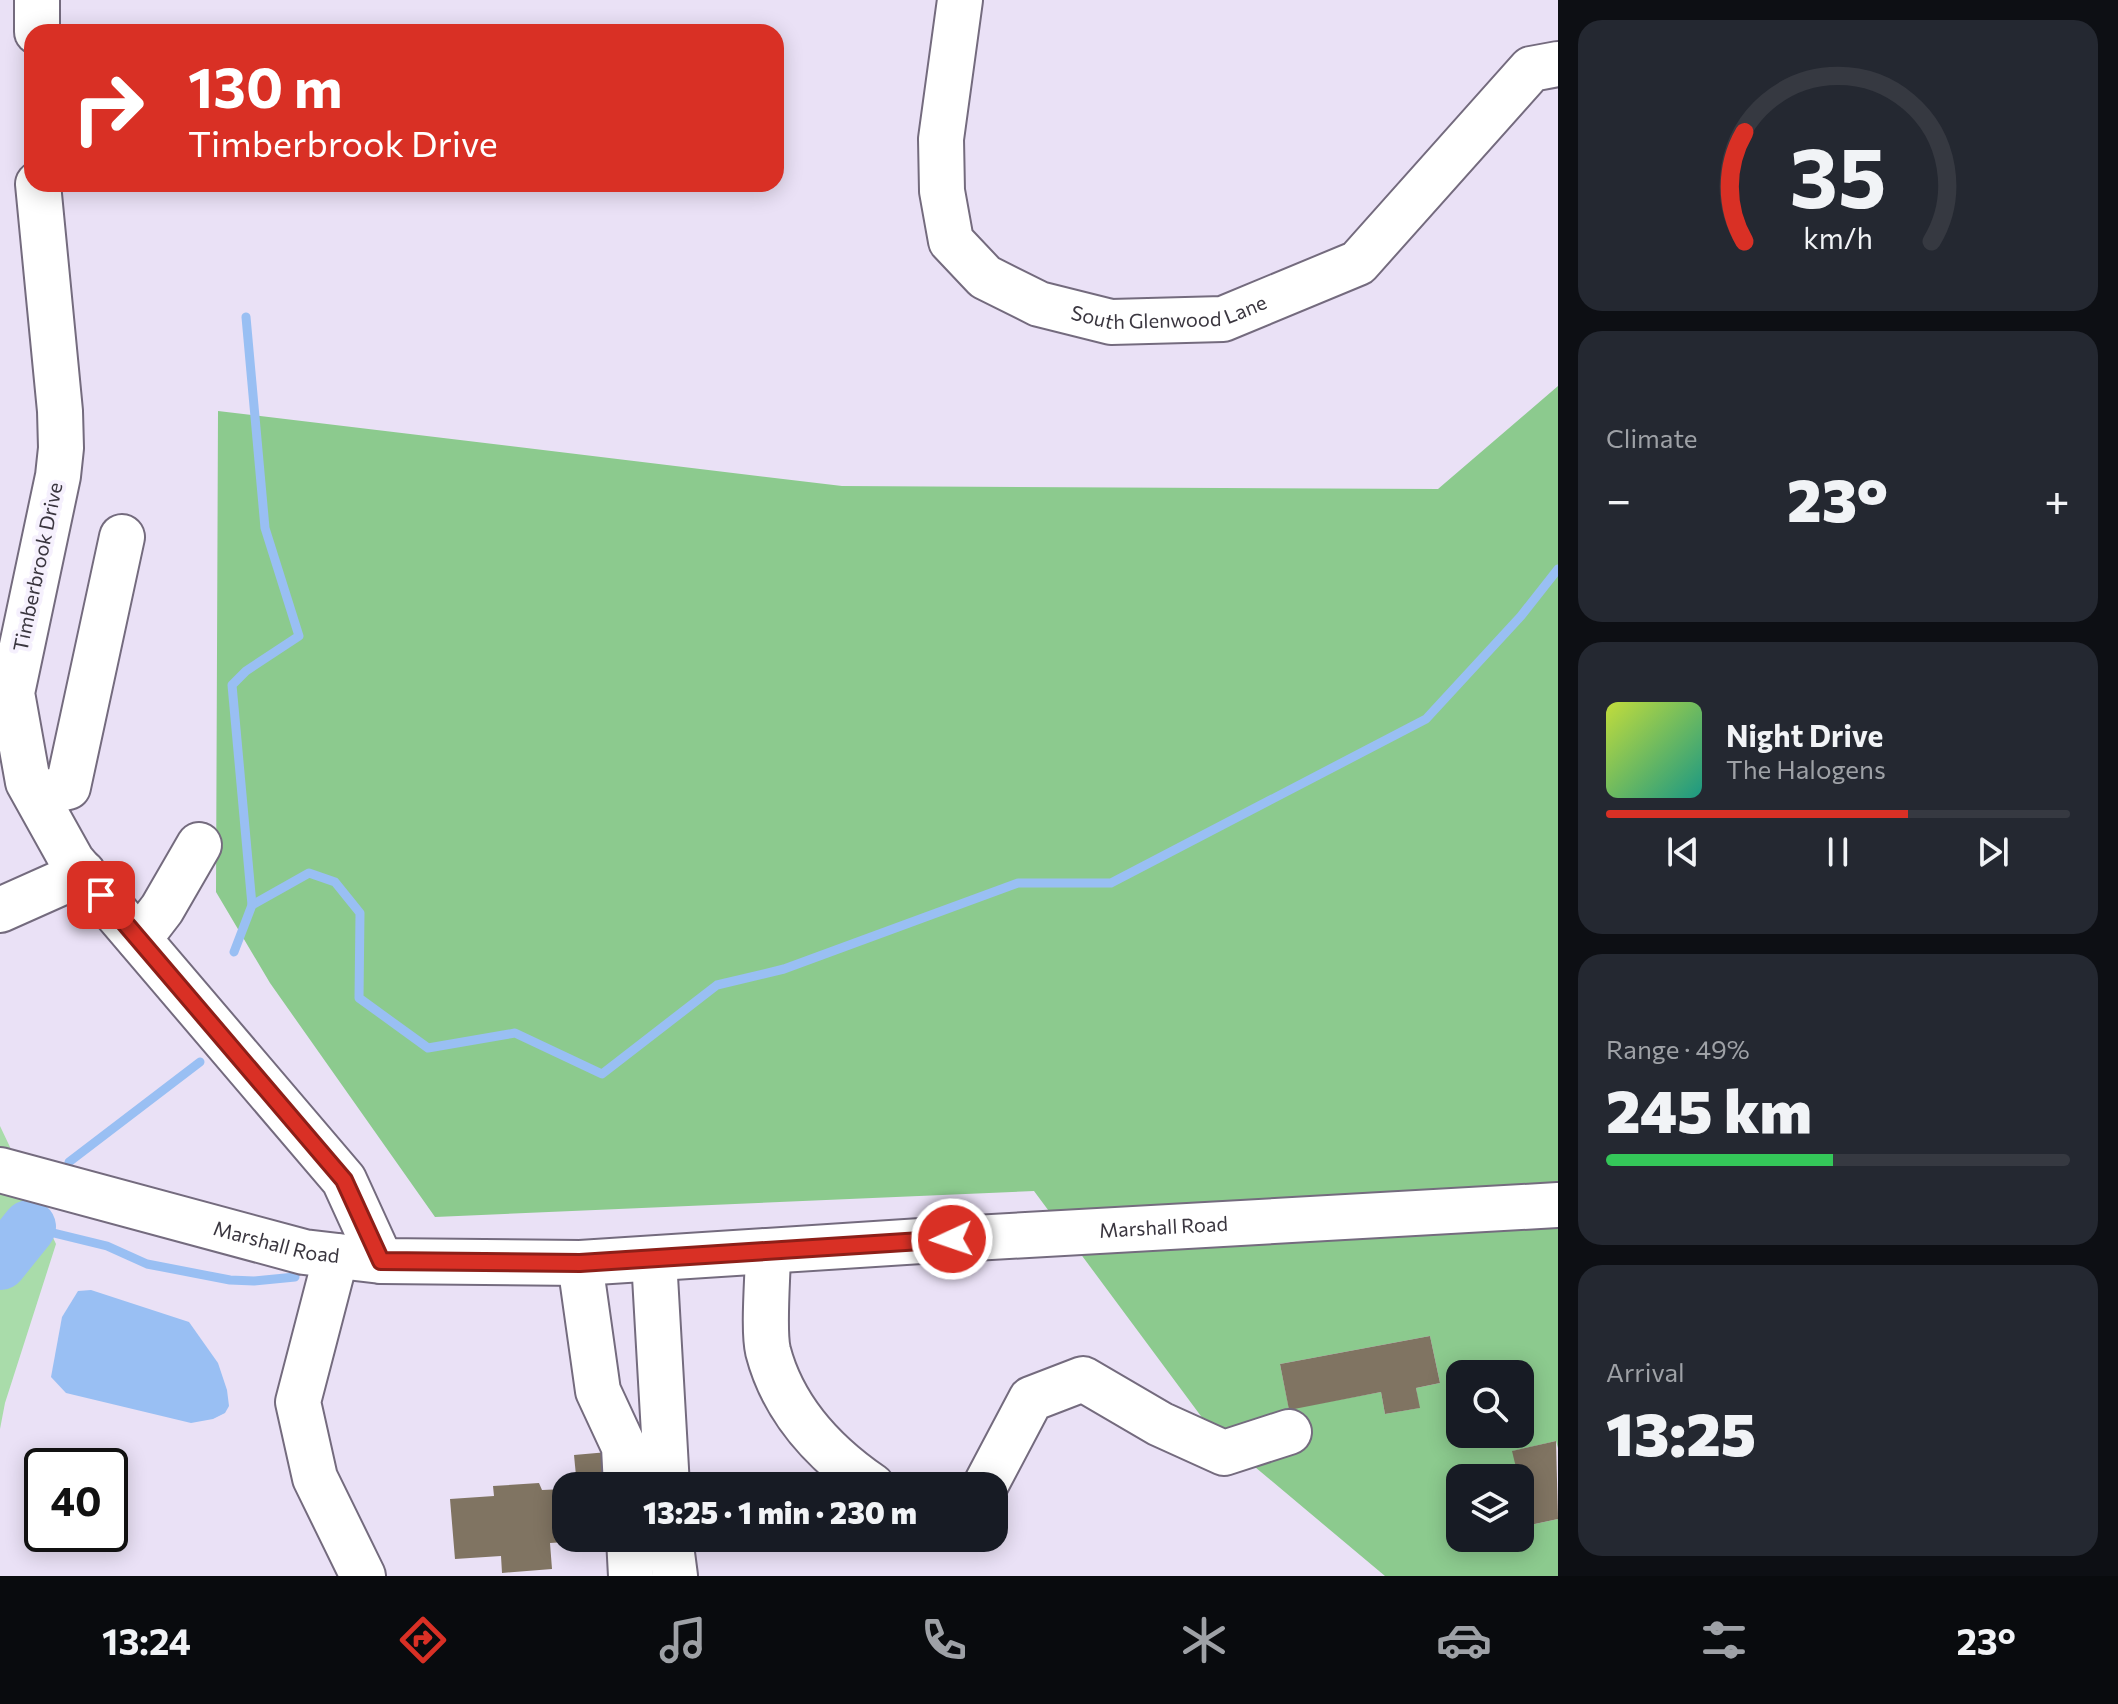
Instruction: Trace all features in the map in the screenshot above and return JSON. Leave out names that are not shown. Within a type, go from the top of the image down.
[{"type":"street","points":[[37,0],[37,24]]},
{"type":"street","name":"South Glenwood Lane","points":[[960,0],[941,139],[942,191],[951,241],[985,277],[1039,304],[1111,322],[1223,319],[1358,263],[1531,69],[1558,64]]},
{"type":"street","name":"Timberbrook Drive","points":[[39,192],[61,448],[58,476],[6,687],[21,785],[72,861],[344,1180],[381,1261]]},
{"type":"street","points":[[21,785],[68,787],[122,537]]},
{"type":"street","points":[[139,939],[162,909],[199,845]]},
{"type":"street","points":[[0,910],[83,873]]},
{"type":"street","name":"Marshall Road","points":[[0,1170],[304,1252],[381,1261],[580,1263],[1558,1205]]},
{"type":"street","points":[[768,1251],[768,1349],[789,1406],[842,1465],[852,1472]]},
{"type":"street","points":[[336,1256],[298,1402],[315,1478],[363,1576]]},
{"type":"street","points":[[654,1259],[666,1472]]},
{"type":"street","points":[[580,1263],[598,1391],[624,1447],[625,1472]]},
{"type":"street","points":[[992,1472],[1031,1399],[1083,1379],[1160,1424],[1224,1453],[1289,1432]]},
{"type":"street","points":[[630,1552],[631,1576]]},
{"type":"street","points":[[672,1552],[675,1576]]},
{"type":"green space","points":[[1558,386],[1558,1448],[1556,1441],[1534,1446],[1534,1360],[1446,1360],[1446,1448],[1526,1448],[1513,1451],[1516,1464],[1446,1464],[1446,1552],[1534,1552],[1534,1524],[1558,1519],[1558,1576],[1385,1576],[1212,1431],[1034,1191],[435,1217],[270,983],[216,892],[218,411],[842,486],[1438,489]],"holes":[[[1430,1336],[1440,1383],[1416,1388],[1419,1408],[1385,1414],[1381,1392],[1289,1409],[1280,1364]]]},
{"type":"green space","points":[[0,1126],[56,1244],[5,1403],[0,1429]]},
{"type":"water","points":[[91,1290],[189,1322],[218,1363],[227,1390],[229,1406],[225,1413],[191,1423],[66,1393],[51,1377],[62,1317],[78,1291]]},
{"type":"building","points":[[1430,1336],[1440,1383],[1416,1388],[1420,1408],[1385,1414],[1381,1392],[1289,1410],[1280,1364]]},
{"type":"building","points":[[1556,1441],[1558,1519],[1534,1524],[1534,1464],[1515,1464],[1512,1451]]},
{"type":"building","points":[[608,1452],[609,1472],[576,1472],[574,1455]]},
{"type":"building","points":[[539,1483],[542,1490],[552,1490],[552,1569],[502,1573],[501,1556],[455,1559],[450,1499],[494,1496],[493,1486]]},
{"type":"waterway","points":[[234,952],[252,905],[232,685],[246,671],[299,636],[265,528],[246,317]]},
{"type":"waterway","points":[[252,905],[309,873],[335,882],[360,913],[359,998],[428,1048],[515,1033],[602,1074],[717,985],[784,969],[1018,883],[1111,883],[1426,719],[1521,616],[1558,569]]},
{"type":"waterway","points":[[69,1162],[200,1062]]},
{"type":"waterway","points":[[29,1227],[107,1246],[147,1264],[230,1280],[295,1277]]},
{"type":"waterway","points":[[0,1263],[29,1227]]},
{"type":"route","points":[[101,895],[344,1180],[381,1261],[580,1263],[952,1239]]}]
